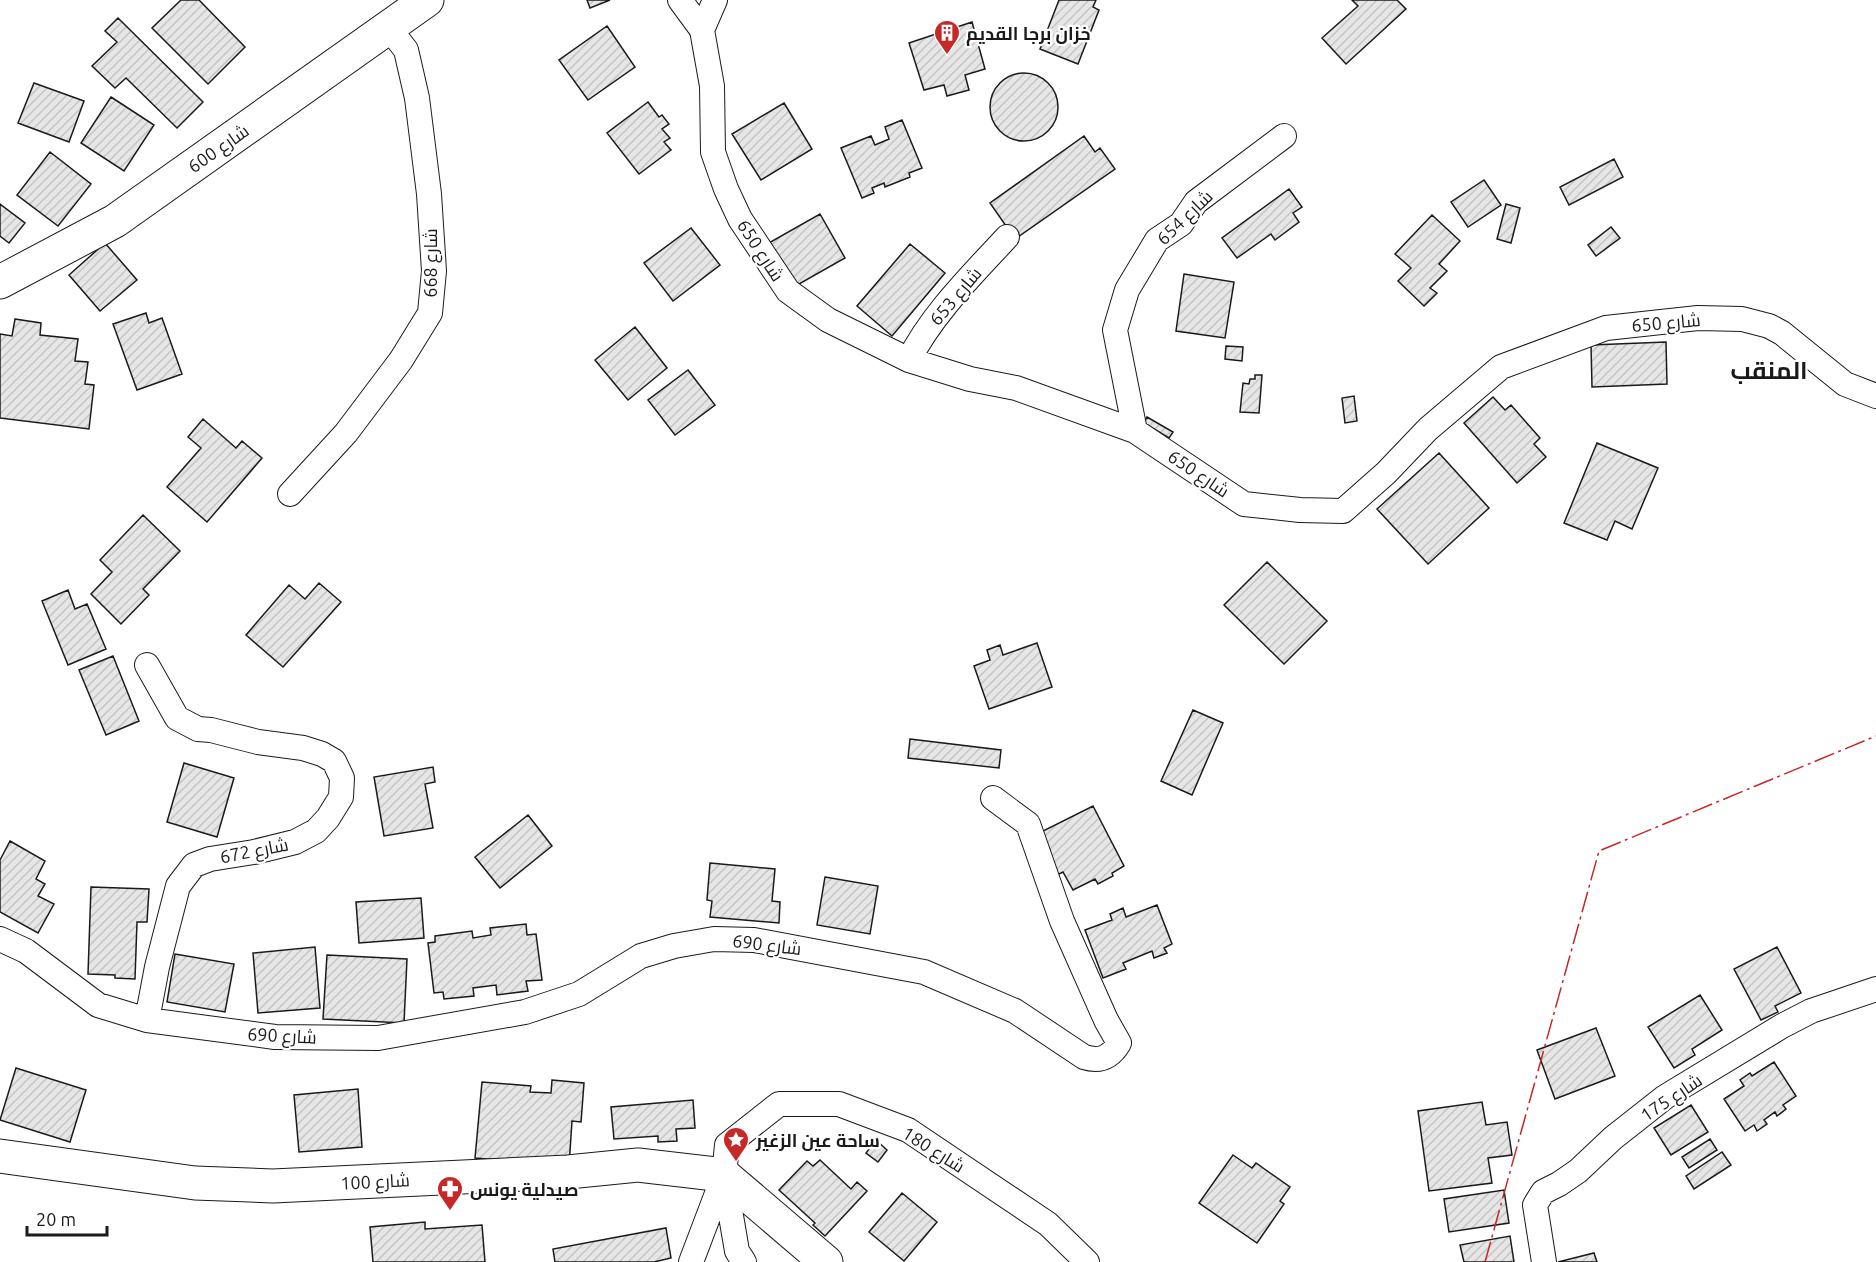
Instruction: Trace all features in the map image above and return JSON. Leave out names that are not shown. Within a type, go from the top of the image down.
[{"type":"main road","name":"شارع 600","points":[[0,282],[115,221],[427,0]]},
{"type":"main road","name":"شارع 100","points":[[0,1156],[195,1183],[273,1186],[568,1172],[638,1165],[724,1175]]},
{"type":"main road","points":[[724,1175],[826,1262]]},
{"type":"street","name":"شارع 650","points":[[680,0],[702,30],[712,86],[713,152],[726,189],[740,219],[795,298],[828,320],[909,360],[970,379],[1016,388],[1135,430],[1244,504],[1300,510],[1343,511],[1386,473],[1428,429],[1501,367],[1606,328],[1698,318],[1742,319],[1769,326],[1782,333],[1845,384],[1876,396]]},
{"type":"street","points":[[702,30],[715,0]]},
{"type":"street","name":"شارع 668","points":[[290,494],[346,434],[401,360],[430,313],[434,271],[429,194],[417,98],[406,50],[388,27]]},
{"type":"street","name":"شارع 654","points":[[1135,430],[1115,330],[1128,290],[1157,240],[1180,224],[1196,202],[1284,136]]},
{"type":"street","name":"شارع 653","points":[[909,360],[933,322],[1007,237]]},
{"type":"street","name":"شارع 672","points":[[147,665],[177,718],[198,729],[258,742],[303,748],[322,754],[334,761],[342,778],[341,797],[316,831],[295,842],[210,859],[194,865],[178,886],[157,967],[147,1020]]},
{"type":"street","name":"شارع 690","points":[[0,939],[26,951],[98,1005],[147,1020],[275,1037],[378,1038],[525,1012],[579,994],[641,956],[674,946],[714,939],[754,940],[924,972],[1015,1011],[1084,1057],[1094,1060],[1105,1058],[1114,1052],[1119,1043],[1106,1020],[1062,921],[1028,824],[993,798]]},
{"type":"street","name":"شارع 175","points":[[1545,1262],[1535,1205],[1543,1192],[1578,1171],[1613,1138],[1665,1097],[1810,1011],[1876,989]]},
{"type":"street","name":"شارع 180","points":[[724,1175],[727,1145],[780,1104],[839,1104],[908,1130],[1048,1224],[1087,1262]]},
{"type":"street","points":[[691,1262],[724,1175]]},
{"type":"street","points":[[724,1175],[738,1251],[744,1262]]},
{"type":"building","points":[[181,0],[199,0],[245,47],[208,84],[152,28]]},
{"type":"building","points":[[587,0],[610,0],[590,8]]},
{"type":"building","points":[[1059,0],[1096,0],[1093,7],[1099,10],[1078,64],[1040,49]]},
{"type":"building","points":[[1352,0],[1397,0],[1406,9],[1346,64],[1322,38],[1358,6]]},
{"type":"building","points":[[118,18],[203,102],[177,128],[126,78],[115,88],[92,66],[117,42],[105,31]]},
{"type":"building","name":"خزان برجا القديم","points":[[972,22],[985,69],[965,75],[969,90],[947,96],[944,85],[924,90],[909,43]]},
{"type":"building","points":[[607,26],[635,67],[588,100],[559,60]]},
{"type":"building","points":[[1024,73],[1037,76],[1048,83],[1055,94],[1058,107],[1055,120],[1048,131],[1037,138],[1024,141],[1011,138],[1000,131],[993,120],[990,107],[993,94],[1000,83],[1011,76]]},
{"type":"building","points":[[34,83],[84,101],[69,142],[18,123]]},
{"type":"building","points":[[111,97],[154,125],[124,171],[81,143]]},
{"type":"building","points":[[648,102],[659,117],[662,115],[669,124],[662,129],[670,138],[664,142],[671,150],[639,174],[607,133]]},
{"type":"building","points":[[784,103],[812,149],[761,180],[732,134]]},
{"type":"building","points":[[902,120],[922,168],[909,173],[910,177],[885,187],[884,183],[872,188],[874,193],[862,198],[841,148],[871,136],[875,145],[889,139],[885,127]]},
{"type":"building","points":[[1084,136],[1095,152],[1100,148],[1115,169],[1015,239],[990,203]]},
{"type":"building","points":[[50,152],[91,184],[58,226],[17,195]]},
{"type":"building","points":[[1614,159],[1623,177],[1569,205],[1560,187]]},
{"type":"building","points":[[1484,180],[1501,205],[1468,227],[1451,202]]},
{"type":"building","points":[[1289,189],[1302,207],[1293,213],[1299,222],[1275,240],[1271,234],[1237,258],[1222,238]]},
{"type":"building","points":[[0,204],[25,223],[9,243],[0,236]]},
{"type":"building","points":[[1506,204],[1520,208],[1511,243],[1497,239]]},
{"type":"building","points":[[820,214],[845,258],[792,288],[767,244]]},
{"type":"building","points":[[1432,215],[1460,241],[1439,264],[1447,271],[1430,288],[1437,293],[1424,306],[1398,281],[1411,268],[1395,254]]},
{"type":"building","points":[[1611,227],[1620,238],[1596,256],[1588,245]]},
{"type":"building","points":[[691,228],[720,265],[673,301],[644,263]]},
{"type":"building","points":[[105,243],[137,280],[100,311],[69,275]]},
{"type":"building","points":[[910,244],[945,273],[892,336],[857,306]]},
{"type":"building","points":[[1184,274],[1234,282],[1225,338],[1176,331]]},
{"type":"building","points":[[146,313],[149,323],[162,318],[182,374],[137,390],[113,324]]},
{"type":"building","points":[[15,319],[41,323],[40,335],[78,339],[75,361],[88,362],[85,384],[94,385],[89,429],[0,418],[0,334],[12,336]]},
{"type":"building","points":[[635,327],[667,368],[628,400],[595,360]]},
{"type":"building","points":[[1666,342],[1667,384],[1592,387],[1591,345]]},
{"type":"building","points":[[1226,346],[1243,347],[1242,361],[1225,359]]},
{"type":"building","points":[[688,370],[715,405],[675,435],[648,400]]},
{"type":"building","points":[[1255,375],[1262,375],[1259,413],[1240,412],[1243,383],[1249,384],[1250,379],[1255,379]]},
{"type":"building","points":[[1354,396],[1357,421],[1345,423],[1342,398]]},
{"type":"building","points":[[1493,397],[1505,410],[1511,405],[1540,438],[1534,444],[1546,457],[1517,483],[1464,423]]},
{"type":"building","points":[[1147,417],[1173,432],[1169,438],[1144,423]]},
{"type":"building","points":[[203,419],[236,448],[242,441],[262,458],[207,522],[167,487],[201,448],[188,437]]},
{"type":"building","points":[[1597,443],[1658,468],[1632,529],[1615,521],[1607,540],[1564,523]]},
{"type":"building","points":[[1439,453],[1489,508],[1428,564],[1377,509]]},
{"type":"building","points":[[143,515],[180,551],[143,589],[149,595],[121,624],[91,594],[112,572],[100,560]]},
{"type":"building","points":[[1267,562],[1327,621],[1284,664],[1224,605]]},
{"type":"building","points":[[319,583],[341,602],[283,667],[246,635],[289,585],[305,599]]},
{"type":"building","points":[[68,590],[75,609],[87,604],[106,649],[68,665],[42,601]]},
{"type":"building","points":[[1037,643],[1052,687],[989,709],[974,666],[990,660],[987,650],[1000,645],[1003,655]]},
{"type":"building","points":[[113,656],[139,721],[106,735],[79,670]]},
{"type":"building","points":[[1193,710],[1223,723],[1192,795],[1161,781]]},
{"type":"building","points":[[910,739],[1001,750],[999,768],[908,758]]},
{"type":"building","points":[[184,763],[234,778],[217,837],[167,822]]},
{"type":"building","points":[[433,767],[435,782],[425,784],[433,828],[384,836],[374,777]]},
{"type":"building","points":[[1093,806],[1124,866],[1112,873],[1113,876],[1098,884],[1095,879],[1073,890],[1063,872],[1057,875],[1046,852],[1050,850],[1041,832]]},
{"type":"building","points":[[528,815],[552,846],[500,888],[475,857]]},
{"type":"building","points":[[10,841],[45,861],[36,879],[45,884],[38,896],[54,904],[38,933],[0,912],[0,860]]},
{"type":"building","points":[[710,863],[775,869],[772,901],[780,902],[779,923],[710,917],[712,901],[707,900]]},
{"type":"building","points":[[825,877],[878,886],[870,934],[817,925]]},
{"type":"building","points":[[91,887],[149,889],[147,922],[137,922],[135,979],[115,978],[115,975],[88,974]]},
{"type":"building","points":[[421,898],[424,938],[359,943],[356,902]]},
{"type":"building","points":[[1157,905],[1172,944],[1164,948],[1167,953],[1154,958],[1152,951],[1123,963],[1126,969],[1103,978],[1085,930],[1112,920],[1110,914],[1123,908],[1126,917]]},
{"type":"building","points":[[526,924],[527,935],[536,934],[542,980],[526,981],[528,991],[497,995],[496,985],[473,988],[474,996],[444,999],[443,992],[434,993],[428,943],[435,942],[435,936],[472,931],[473,938],[491,935],[490,928]]},
{"type":"building","points":[[315,947],[320,1008],[258,1013],[253,953]]},
{"type":"building","points":[[1777,947],[1801,993],[1775,1006],[1778,1012],[1761,1020],[1734,969]]},
{"type":"building","points":[[175,954],[234,964],[225,1012],[167,1002]]},
{"type":"building","points":[[327,955],[407,959],[404,1023],[323,1019]]},
{"type":"building","points":[[1700,995],[1722,1030],[1692,1049],[1695,1055],[1674,1068],[1648,1027]]},
{"type":"building","points":[[1596,1028],[1615,1076],[1555,1099],[1537,1050]]},
{"type":"building","points":[[1774,1062],[1796,1096],[1783,1105],[1786,1109],[1777,1116],[1775,1112],[1764,1120],[1767,1124],[1757,1131],[1754,1125],[1745,1131],[1724,1099],[1744,1086],[1740,1080],[1750,1073],[1752,1076]]},
{"type":"building","points":[[16,1068],[86,1090],[70,1142],[0,1120]]},
{"type":"building","points":[[552,1080],[584,1083],[581,1122],[572,1121],[569,1166],[475,1158],[482,1082],[531,1086],[530,1092],[551,1093]]},
{"type":"building","points":[[358,1089],[362,1147],[299,1152],[294,1095]]},
{"type":"building","points":[[693,1100],[695,1128],[676,1129],[677,1141],[658,1142],[658,1136],[614,1139],[611,1107]]},
{"type":"building","points":[[1482,1102],[1486,1125],[1507,1122],[1512,1155],[1488,1158],[1492,1183],[1429,1191],[1418,1111]]},
{"type":"building","points":[[1691,1105],[1708,1132],[1671,1155],[1654,1128]]},
{"type":"building","points":[[1710,1139],[1717,1150],[1689,1168],[1682,1157]]},
{"type":"building","points":[[876,1140],[887,1150],[878,1162],[866,1153]]},
{"type":"building","points":[[1722,1152],[1731,1165],[1694,1189],[1686,1176]]},
{"type":"building","points":[[1233,1155],[1252,1168],[1256,1163],[1290,1187],[1280,1201],[1284,1204],[1257,1243],[1199,1203]]},
{"type":"building","points":[[820,1160],[851,1189],[857,1182],[867,1191],[825,1236],[813,1225],[815,1223],[779,1190],[807,1161],[813,1166]]},
{"type":"building","points":[[1504,1190],[1509,1223],[1449,1232],[1444,1199]]},
{"type":"building","points":[[902,1193],[937,1222],[904,1261],[869,1232]]},
{"type":"building","points":[[425,1222],[425,1229],[482,1225],[485,1262],[373,1262],[370,1227]]},
{"type":"building","points":[[666,1228],[671,1258],[654,1262],[555,1262],[553,1249]]},
{"type":"building","points":[[1510,1236],[1514,1262],[1464,1262],[1460,1245]]},
{"type":"building","points":[[1594,1253],[1597,1262],[1558,1262]]},
{"type":"power","points":[[1485,1262],[1599,851],[1876,736]]},
{"type":"place","name":"خزان برجا القديم","points":[[947,56]]},
{"type":"place","name":"ساحة عين الزغير","points":[[736,1163]]},
{"type":"place","name":"صيدلية يونس","points":[[450,1212]]},
{"type":"district","name":"المنقب","points":[[1769,370]]}]
